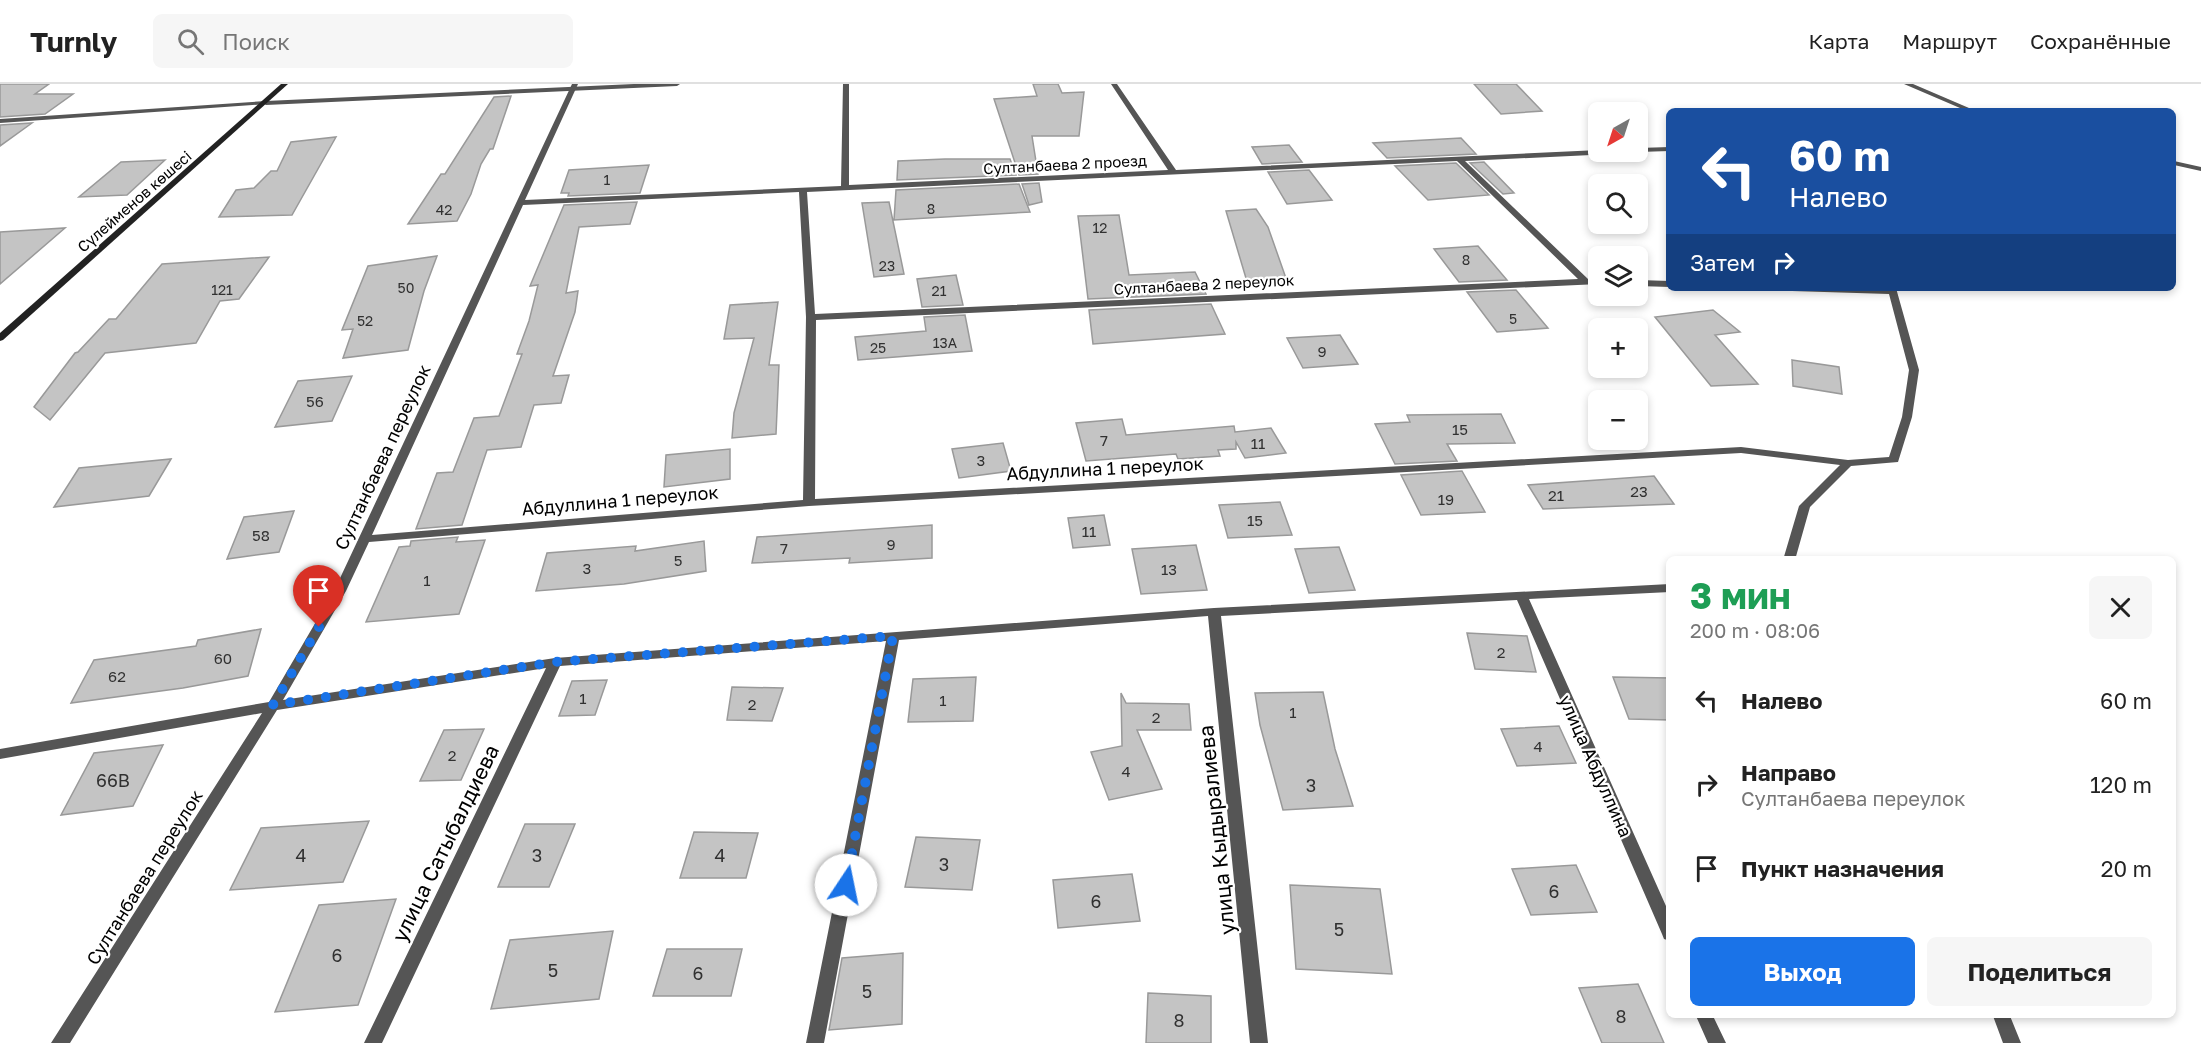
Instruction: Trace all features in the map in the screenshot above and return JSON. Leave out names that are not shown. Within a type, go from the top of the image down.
[{"type":"main road","name":"Сүлейменов көшесі","points":[[0,338],[285,84]]},
{"type":"street","points":[[0,121],[574,86],[677,84]]},
{"type":"street","points":[[845,188],[846,84]]},
{"type":"street","points":[[1114,84],[1173,172]]},
{"type":"street","points":[[1907,84],[1966,108]]},
{"type":"street","name":"Султанбаева переулок","points":[[60,1043],[273,705],[340,591],[574,86]]},
{"type":"street","points":[[1648,150],[1666,149]]},
{"type":"street","name":"Султанбаева 2 проезд","points":[[520,203],[1588,153]]},
{"type":"street","points":[[1459,159],[1585,281]]},
{"type":"street","points":[[2176,163],[2201,169]]},
{"type":"street","points":[[803,190],[811,317],[809,503]]},
{"type":"street","name":"Султанбаева 2 переулок","points":[[811,317],[1588,281]]},
{"type":"street","points":[[1648,283],[1666,284]]},
{"type":"street","name":"Абдуллина 1 переулок","points":[[364,539],[809,503],[1741,450],[1848,464],[1894,460],[1907,417],[1914,370],[1892,291]]},
{"type":"street","points":[[1790,556],[1805,506],[1848,464]]},
{"type":"street","points":[[0,754],[273,705],[555,662],[1214,612],[1666,588]]},
{"type":"street","name":"улица Абдуллина","points":[[1522,597],[1666,925]]},
{"type":"street","name":"улица Кыдыралиева","points":[[1214,612],[1259,1043]]},
{"type":"street","points":[[815,1043],[893,636]]},
{"type":"street","name":"улица Сатыбалдиева","points":[[373,1043],[555,662]]},
{"type":"street","points":[[1706,1018],[1718,1043]]},
{"type":"street","points":[[2003,1018],[2012,1043]]},
{"type":"building","points":[[0,84],[49,84],[35,94],[73,94],[45,114],[0,117]]},
{"type":"building","points":[[1033,84],[1058,84],[1062,93],[1084,92],[1079,136],[1032,136],[1038,174],[1019,175],[994,99],[1037,96]]},
{"type":"building","points":[[1474,84],[1516,84],[1542,111],[1501,114]]},
{"type":"building","points":[[511,96],[493,149],[490,149],[481,164],[471,194],[457,221],[408,224],[441,174],[445,174],[494,97]]},
{"type":"building","points":[[32,123],[0,146],[0,125]]},
{"type":"building","points":[[336,137],[292,215],[219,217],[236,190],[254,188],[271,171],[277,171],[291,142]]},
{"type":"building","points":[[1461,138],[1476,154],[1387,158],[1373,143]]},
{"type":"building","points":[[1289,145],[1302,162],[1262,164],[1252,147]]},
{"type":"building","points":[[1010,159],[1016,175],[897,180],[898,161]]},
{"type":"building","points":[[165,160],[127,195],[79,197],[121,162]]},
{"type":"building","points":[[1484,162],[1514,193],[1503,194],[1470,163]]},
{"type":"building","points":[[1456,163],[1489,195],[1428,200],[1395,166]]},
{"type":"building","points":[[649,165],[640,193],[568,196],[569,193],[561,193],[569,170]]},
{"type":"building","points":[[1309,170],[1332,200],[1287,204],[1268,172]]},
{"type":"building","points":[[1039,183],[1042,202],[1029,205],[1022,184]]},
{"type":"building","points":[[1019,184],[1030,212],[894,220],[896,190]]},
{"type":"building","points":[[637,202],[630,224],[579,227],[566,293],[578,291],[575,312],[553,376],[569,375],[561,403],[534,405],[521,447],[487,450],[462,525],[416,529],[437,473],[453,472],[474,418],[499,416],[522,354],[517,354],[529,321],[538,285],[530,286],[564,205]]},
{"type":"building","points":[[889,202],[904,274],[874,277],[862,203]]},
{"type":"building","points":[[1256,209],[1268,227],[1288,284],[1248,285],[1226,211]]},
{"type":"building","points":[[1119,215],[1129,275],[1195,272],[1206,294],[1088,299],[1078,216]]},
{"type":"building","points":[[65,228],[0,284],[0,232]]},
{"type":"building","points":[[1478,246],[1507,280],[1459,282],[1434,249]]},
{"type":"building","points":[[437,256],[424,291],[408,350],[343,358],[353,329],[342,330],[368,266]]},
{"type":"building","points":[[269,257],[239,299],[220,301],[196,343],[105,353],[50,420],[34,407],[75,353],[109,319],[116,319],[162,264]]},
{"type":"building","points":[[956,275],[963,305],[922,307],[917,279]]},
{"type":"building","points":[[1516,290],[1548,328],[1497,332],[1467,292]]},
{"type":"building","points":[[778,302],[769,365],[779,365],[776,434],[732,438],[734,413],[754,338],[724,339],[730,305]]},
{"type":"building","points":[[1211,304],[1225,334],[1093,344],[1089,310]]},
{"type":"building","points":[[1713,310],[1740,332],[1715,335],[1758,384],[1711,386],[1655,317]]},
{"type":"building","points":[[965,315],[972,351],[858,360],[855,337],[926,331],[924,317]]},
{"type":"building","points":[[1340,335],[1358,364],[1303,368],[1287,338]]},
{"type":"building","points":[[1792,360],[1839,367],[1842,394],[1793,386]]},
{"type":"building","points":[[352,376],[332,421],[275,427],[298,381]]},
{"type":"building","points":[[1501,414],[1515,443],[1447,444],[1457,461],[1395,464],[1375,424],[1410,422],[1407,415]]},
{"type":"building","points":[[1122,419],[1126,435],[1234,426],[1235,432],[1271,428],[1286,453],[1245,458],[1236,442],[1236,449],[1218,450],[1220,456],[1178,459],[1176,454],[1086,461],[1076,423]]},
{"type":"building","points":[[1003,443],[1011,471],[959,478],[952,449]]},
{"type":"building","points":[[730,449],[730,479],[664,487],[666,455]]},
{"type":"building","points":[[171,459],[149,496],[54,507],[79,468]]},
{"type":"building","points":[[1462,471],[1485,512],[1421,515],[1401,475]]},
{"type":"building","points":[[1654,476],[1674,504],[1543,509],[1528,485]]},
{"type":"building","points":[[1280,502],[1292,535],[1228,538],[1219,505]]},
{"type":"building","points":[[294,511],[279,552],[227,559],[244,517]]},
{"type":"building","points":[[1104,515],[1110,545],[1073,548],[1068,518]]},
{"type":"building","points":[[932,525],[932,558],[849,563],[850,558],[752,563],[757,537]]},
{"type":"building","points":[[458,537],[456,542],[485,540],[459,614],[366,622],[399,547],[410,546],[411,541]]},
{"type":"building","points":[[704,541],[706,571],[624,584],[536,591],[547,553],[636,546],[635,551]]},
{"type":"building","points":[[1196,545],[1207,590],[1141,594],[1132,549]]},
{"type":"building","points":[[1339,547],[1355,590],[1309,593],[1295,549]]},
{"type":"building","points":[[261,629],[248,676],[183,688],[71,703],[94,660],[196,646],[198,640]]},
{"type":"building","points":[[1467,633],[1527,636],[1536,672],[1475,669]]},
{"type":"building","points":[[976,677],[973,721],[908,722],[913,679]]},
{"type":"building","points":[[1613,677],[1666,678],[1666,720],[1629,719]]},
{"type":"building","points":[[607,680],[595,715],[559,716],[572,681]]},
{"type":"building","points":[[732,687],[783,688],[772,721],[727,720]]},
{"type":"building","points":[[1323,692],[1335,749],[1353,806],[1283,810],[1260,725],[1255,693]]},
{"type":"building","points":[[1121,693],[1126,703],[1189,704],[1191,730],[1137,730],[1162,789],[1109,800],[1091,752],[1122,746]]},
{"type":"building","points":[[1559,726],[1576,763],[1517,766],[1501,729]]},
{"type":"building","points":[[484,729],[461,780],[420,781],[444,730]]},
{"type":"building","points":[[163,745],[133,806],[61,815],[94,753]]},
{"type":"building","points":[[369,821],[343,882],[230,890],[261,828]]},
{"type":"building","points":[[525,824],[575,824],[549,887],[498,887]]},
{"type":"building","points":[[694,832],[758,833],[746,878],[680,878]]},
{"type":"building","points":[[916,837],[980,840],[972,890],[905,887]]},
{"type":"building","points":[[1576,865],[1597,912],[1531,915],[1512,869]]},
{"type":"building","points":[[1132,874],[1140,921],[1058,928],[1053,880]]},
{"type":"building","points":[[1290,885],[1380,889],[1392,974],[1296,969]]},
{"type":"building","points":[[396,899],[358,1005],[275,1012],[319,905]]},
{"type":"building","points":[[613,931],[599,999],[491,1009],[510,940]]},
{"type":"building","points":[[667,949],[742,949],[731,996],[653,996]]},
{"type":"building","points":[[903,953],[902,1024],[829,1030],[842,958]]},
{"type":"building","points":[[1638,984],[1664,1043],[1602,1043],[1579,988]]},
{"type":"building","points":[[1148,993],[1211,996],[1211,1043],[1146,1043]]},
{"type":"route","points":[[319,627],[273,705],[555,662],[893,636],[846,885]]}]
